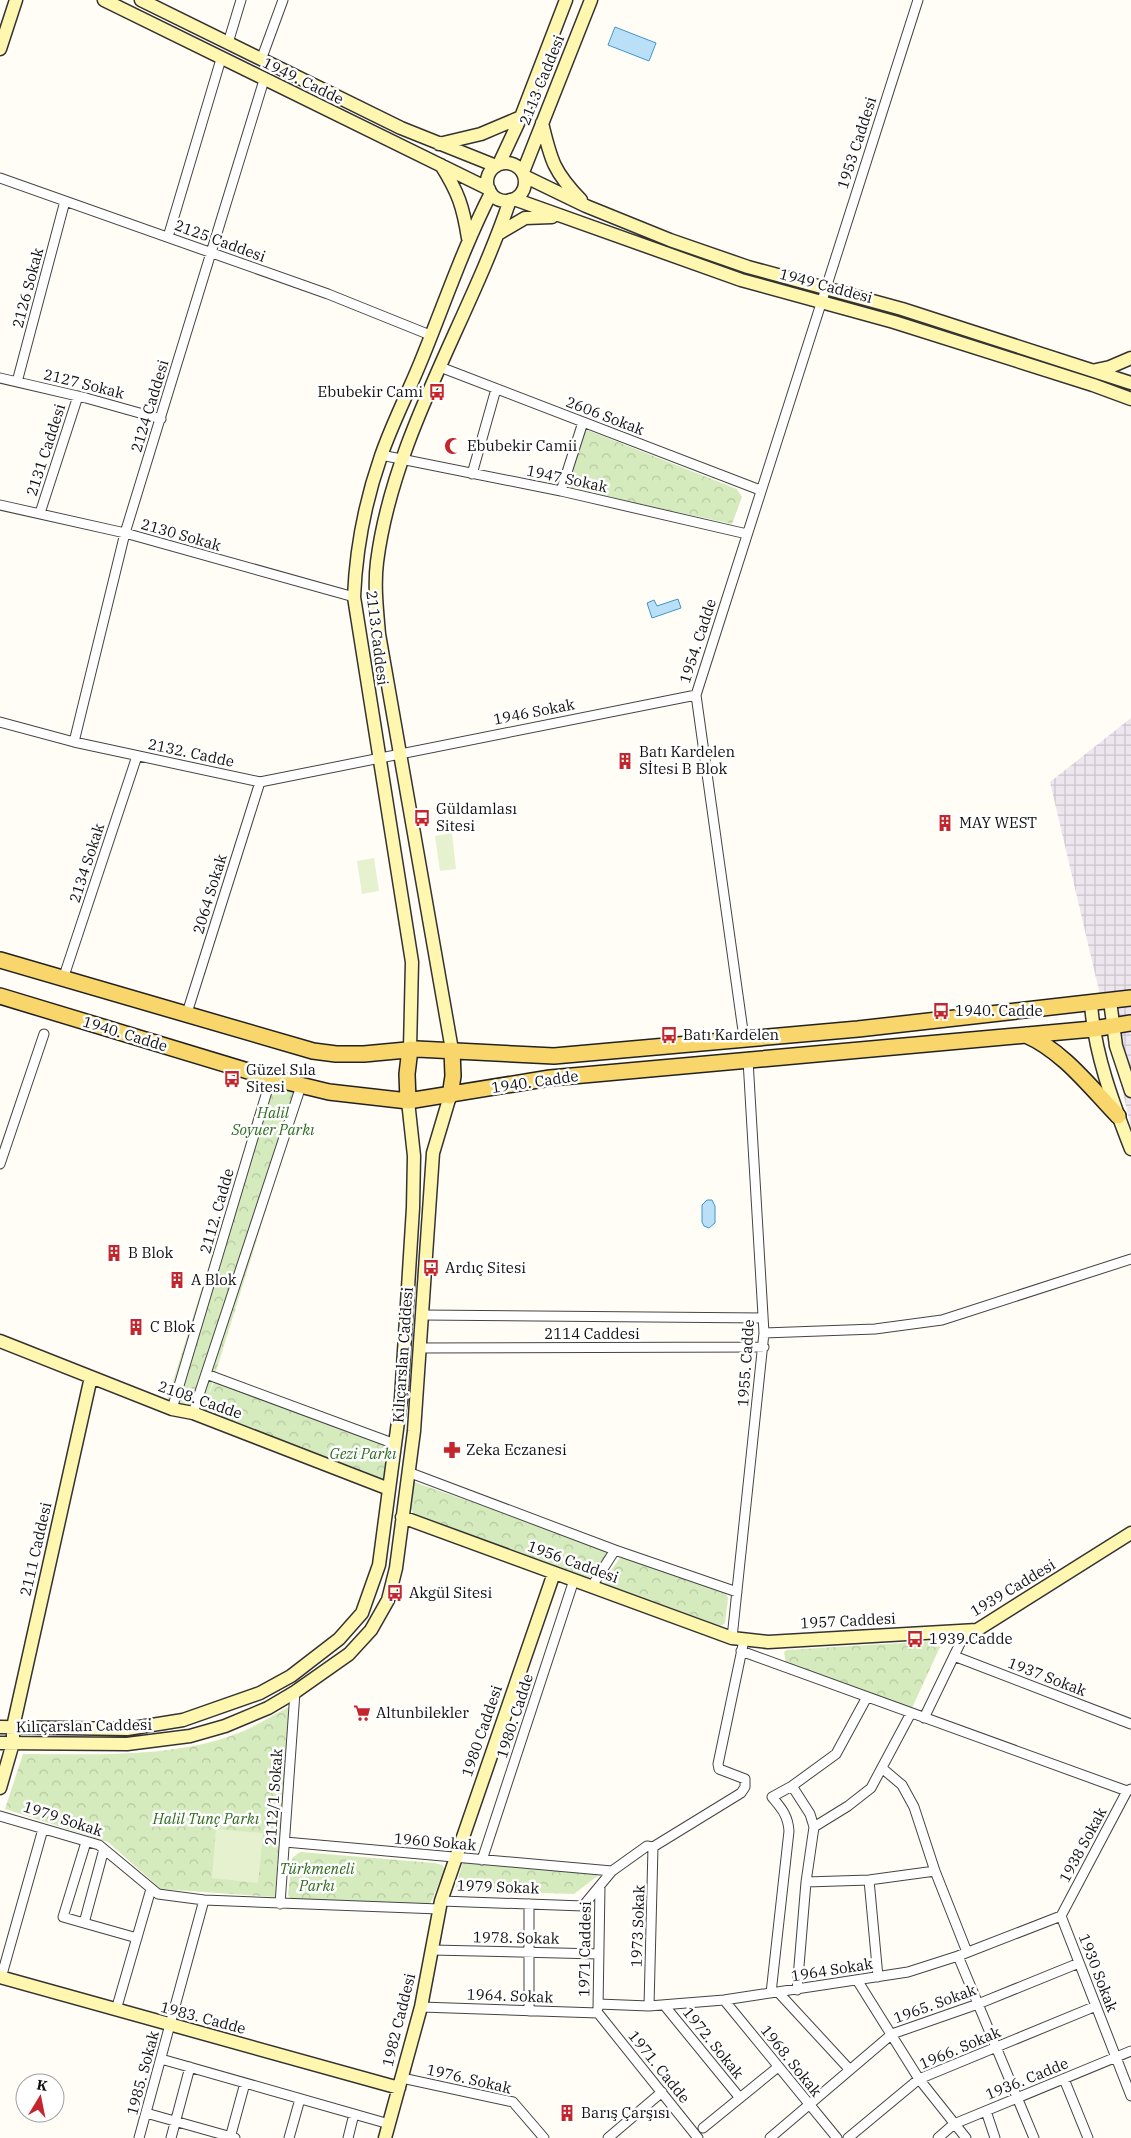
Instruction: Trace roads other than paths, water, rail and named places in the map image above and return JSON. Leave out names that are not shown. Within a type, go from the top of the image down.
[{"type":"main road","name":"1940. Cadde","points":[[0,960],[186,1016],[313,1051],[336,1054],[364,1054],[410,1049],[554,1056],[868,1028],[1131,998]]},
{"type":"main road","name":"1940. Cadde","points":[[0,996],[300,1086],[359,1097],[408,1102],[550,1078],[1131,1024]]},
{"type":"main road","points":[[1024,1035],[1044,1043],[1069,1065],[1118,1116]]},
{"type":"main road","points":[[408,1102],[407,1074],[410,1049]]},
{"type":"main road","points":[[450,1096],[453,1076],[452,1050]]},
{"type":"street","points":[[0,49],[16,0]]},
{"type":"street","name":"1949. Cadde","points":[[104,0],[441,165],[490,191]]},
{"type":"street","name":"1949. Cadde","points":[[141,0],[260,60],[439,144]]},
{"type":"street","points":[[228,43],[241,0]]},
{"type":"street","points":[[260,60],[282,0]]},
{"type":"street","name":"2113 Caddesi","points":[[498,165],[521,117],[566,0]]},
{"type":"street","name":"2113 Caddesi","points":[[523,174],[591,0]]},
{"type":"street","name":"1953 Caddesi","points":[[822,294],[918,0]]},
{"type":"street","points":[[168,237],[222,59]]},
{"type":"street","name":"2124 Caddesi","points":[[74,742],[125,533],[264,80]]},
{"type":"street","points":[[439,144],[481,134],[521,117]]},
{"type":"street","points":[[542,123],[551,161],[560,179],[586,206]]},
{"type":"street","points":[[439,144],[498,165],[512,164],[523,174],[523,190],[512,200],[501,200],[490,191],[488,178],[498,165]]},
{"type":"street","points":[[441,165],[458,192],[464,211],[468,238]]},
{"type":"street","name":"1949 Caddesi","points":[[523,174],[586,206],[670,240],[822,294],[894,322],[1093,385],[1131,400]]},
{"type":"street","name":"2125 Caddesi","points":[[0,178],[328,294],[430,335]]},
{"type":"street","name":"2113 Caddesi","points":[[410,1049],[412,962],[354,597],[358,545],[364,513],[381,455],[422,360],[468,238],[490,191]]},
{"type":"street","name":"2113 Caddesi","points":[[452,1050],[379,634],[376,591],[377,563],[383,525],[403,460],[440,367],[512,200]]},
{"type":"street","name":"1949 Caddesi","points":[[512,200],[733,277],[902,308],[1131,383]]},
{"type":"street","name":"2126 Sokak","points":[[17,382],[65,202]]},
{"type":"street","points":[[498,234],[525,218],[539,216],[568,219]]},
{"type":"street","name":"1954. Cadde","points":[[744,1038],[696,695],[822,294]]},
{"type":"street","points":[[1092,370],[1110,367],[1131,358]]},
{"type":"street","name":"2606 Sokak","points":[[440,367],[760,490]]},
{"type":"street","name":"2127 Sokak","points":[[0,378],[78,396],[161,419]]},
{"type":"street","points":[[472,474],[496,388]]},
{"type":"street","name":"2131 Caddesi","points":[[40,513],[78,396]]},
{"type":"street","points":[[560,491],[583,422]]},
{"type":"street","name":"1947 Sokak","points":[[381,455],[560,491],[747,534]]},
{"type":"street","name":"2130 Sokak","points":[[0,505],[125,533],[354,597]]},
{"type":"street","name":"1946 Sokak","points":[[378,757],[696,695]]},
{"type":"street","name":"2132. Cadde","points":[[0,722],[74,742],[260,782],[378,757]]},
{"type":"street","name":"2134 Sokak","points":[[63,979],[137,756]]},
{"type":"street","name":"2064 Sokak","points":[[186,1016],[260,782]]},
{"type":"street","points":[[1110,1001],[1116,1046],[1131,1091]]},
{"type":"street","points":[[1091,1003],[1093,1029],[1118,1116],[1131,1149]]},
{"type":"street","points":[[0,1164],[44,1034]]},
{"type":"street","name":"1955. Cadde","points":[[739,1643],[738,1592],[764,1347],[764,1318],[748,1060]]},
{"type":"street","name":"2112. Cadde","points":[[172,1409],[271,1078]]},
{"type":"street","points":[[193,1413],[300,1086]]},
{"type":"street","name":"Kılıçarslan Caddesi","points":[[6,1743],[127,1744],[182,1738],[225,1726],[268,1708],[295,1692],[349,1654],[380,1618],[388,1600],[396,1568],[408,1472],[420,1348],[434,1153],[450,1096]]},
{"type":"street","name":"Kılıçarslan Caddesi","points":[[0,1727],[127,1729],[183,1720],[260,1693],[291,1676],[339,1639],[362,1613],[369,1598],[379,1565],[401,1399],[414,1208],[414,1156],[408,1102]]},
{"type":"street","points":[[764,1333],[875,1329],[942,1320],[1131,1259]]},
{"type":"street","name":"2114 Caddesi","points":[[422,1315],[764,1318]]},
{"type":"street","name":"2108. Cadde","points":[[0,1340],[172,1409],[193,1413],[389,1489]]},
{"type":"street","name":"2114 Caddesi","points":[[420,1348],[764,1347]]},
{"type":"street","points":[[206,1374],[395,1444]]},
{"type":"street","name":"2111 Caddesi","points":[[0,1788],[6,1743],[13,1727],[92,1377]]},
{"type":"street","points":[[408,1472],[615,1550],[738,1592]]},
{"type":"street","name":"1956 Caddesi","points":[[402,1517],[592,1586],[739,1643]]},
{"type":"street","name":"1939 Caddesi","points":[[924,1718],[966,1631],[984,1627],[1131,1533]]},
{"type":"street","points":[[592,1586],[615,1550]]},
{"type":"street","name":"1980 Caddesi","points":[[440,1905],[554,1573]]},
{"type":"street","name":"1980. Cadde","points":[[482,1860],[574,1580]]},
{"type":"street","name":"1957 Caddesi","points":[[739,1643],[966,1631]]},
{"type":"street","points":[[739,1643],[868,1697],[1129,1790]]},
{"type":"street","name":"1979 Sokak","points":[[0,1816],[104,1849],[158,1894],[204,1900],[280,1904],[529,1904],[583,1906],[612,1871],[647,1846],[653,1847],[743,1791],[746,1783],[742,1777],[718,1767],[739,1643]]},
{"type":"street","name":"1937 Sokak","points":[[954,1656],[1131,1724]]},
{"type":"street","name":"2112/1 Sokak","points":[[280,1904],[295,1692]]},
{"type":"street","points":[[850,2070],[775,1993],[788,1820],[784,1811],[772,1797],[792,1786],[836,1754],[868,1697]]},
{"type":"street","points":[[814,1827],[848,1806],[872,1788],[911,1713]]},
{"type":"street","points":[[883,1769],[902,1785],[914,1806],[978,2004],[1034,2138]]},
{"type":"street","points":[[792,1786],[810,1814],[814,1827],[806,1882],[796,1990]]},
{"type":"street","name":"1938 Sokak","points":[[1061,1916],[1129,1790]]},
{"type":"street","points":[[1,1977],[43,1829]]},
{"type":"street","points":[[86,1842],[63,1917],[137,1938]]},
{"type":"street","name":"1960 Sokak","points":[[285,1842],[612,1871]]},
{"type":"street","name":"1973 Sokak","points":[[649,2006],[653,1847]]},
{"type":"street","points":[[84,1923],[104,1849]]},
{"type":"street","points":[[806,1882],[869,1880],[935,1871]]},
{"type":"street","points":[[869,1880],[878,1977]]},
{"type":"street","name":"1971 Caddesi","points":[[598,2009],[600,1886]]},
{"type":"street","points":[[116,2010],[151,1889]]},
{"type":"street","name":"1985. Sokak","points":[[139,2138],[204,1900]]},
{"type":"street","points":[[529,1904],[529,2011]]},
{"type":"street","name":"1982 Caddesi","points":[[385,2138],[421,2007],[440,1905]]},
{"type":"street","name":"1964 Sokak","points":[[598,2009],[724,2000],[908,1972],[963,1954],[1061,1916]]},
{"type":"street","name":"1930 Sokak","points":[[1061,1916],[1131,2096]]},
{"type":"street","name":"1978. Sokak","points":[[432,1950],[599,1954]]},
{"type":"street","name":"1965. Sokak","points":[[770,2138],[892,2034],[978,2004],[1079,1962]]},
{"type":"street","name":"1983. Cadde","points":[[1,1977],[170,2026],[400,2083]]},
{"type":"street","points":[[857,1980],[919,2079],[966,2138]]},
{"type":"street","name":"1968. Sokak","points":[[724,2000],[809,2106],[838,2138]]},
{"type":"street","name":"1972. Sokak","points":[[664,2005],[740,2098]]},
{"type":"street","name":"1966. Sokak","points":[[848,2138],[919,2079],[1096,2006]]},
{"type":"street","name":"1964. Sokak","points":[[421,2007],[529,2011],[598,2009]]},
{"type":"street","name":"1971. Cadde","points":[[598,2009],[698,2138]]},
{"type":"street","name":"1936. Cadde","points":[[938,2138],[954,2124],[1131,2051]]},
{"type":"street","points":[[161,2059],[388,2124]]},
{"type":"street","points":[[171,2138],[190,2067]]},
{"type":"street","points":[[703,2128],[778,2067]]},
{"type":"street","points":[[1064,2079],[1088,2138]]},
{"type":"street","points":[[146,2113],[232,2138],[244,2083]]},
{"type":"street","name":"1976. Sokak","points":[[400,2083],[513,2102],[544,2138]]},
{"type":"street","points":[[608,2138],[662,2092]]},
{"type":"street","points":[[289,2138],[300,2099]]},
{"type":"street","points":[[986,2111],[995,2138]]},
{"type":"street","points":[[348,2138],[354,2114]]},
{"type":"water","points":[[615,27],[656,43],[649,61],[608,45]]},
{"type":"water","points":[[678,599],[681,608],[652,618],[647,603],[654,600],[657,606]]},
{"type":"water","points":[[707,1200],[712,1200],[715,1206],[715,1223],[709,1228],[704,1226],[702,1222],[702,1205]]},
{"type":"place","name":"Ebubekir Cami","points":[[437,392]]},
{"type":"place","name":"Ebubekir Camii","points":[[453,446]]},
{"type":"place","name":"Batı Kardelen Sİtesi B Blok","points":[[625,761]]},
{"type":"place","name":"Güldamlası Sitesi","points":[[422,818]]},
{"type":"place","name":"MAY WEST","points":[[945,823]]},
{"type":"place","name":"1940. Cadde","points":[[941,1011]]},
{"type":"place","name":"Batı Kardelen","points":[[669,1035]]},
{"type":"place","name":"Güzel Sıla Sitesi","points":[[232,1079]]},
{"type":"place","name":"B Blok","points":[[114,1253]]},
{"type":"place","name":"Ardıç Sitesi","points":[[431,1268]]},
{"type":"place","name":"A Blok","points":[[177,1280]]},
{"type":"place","name":"C Blok","points":[[136,1327]]},
{"type":"place","name":"Zeka Eczanesi","points":[[452,1450]]},
{"type":"place","name":"Akgül Sitesi","points":[[395,1593]]},
{"type":"place","name":"1939.Cadde","points":[[915,1639]]},
{"type":"place","name":"Altunbilekler","points":[[362,1713]]},
{"type":"place","name":"Barış Çarşısı","points":[[567,2113]]},
{"type":"park label","name":"Halil Soyuer Parkı","points":[[273,1122]]},
{"type":"park label","name":"Gezi Parkı","points":[[363,1454]]},
{"type":"park label","name":"Halil Tunç Parkı","points":[[206,1819]]},
{"type":"park label","name":"Türkmeneli Parkı","points":[[317,1878]]}]
